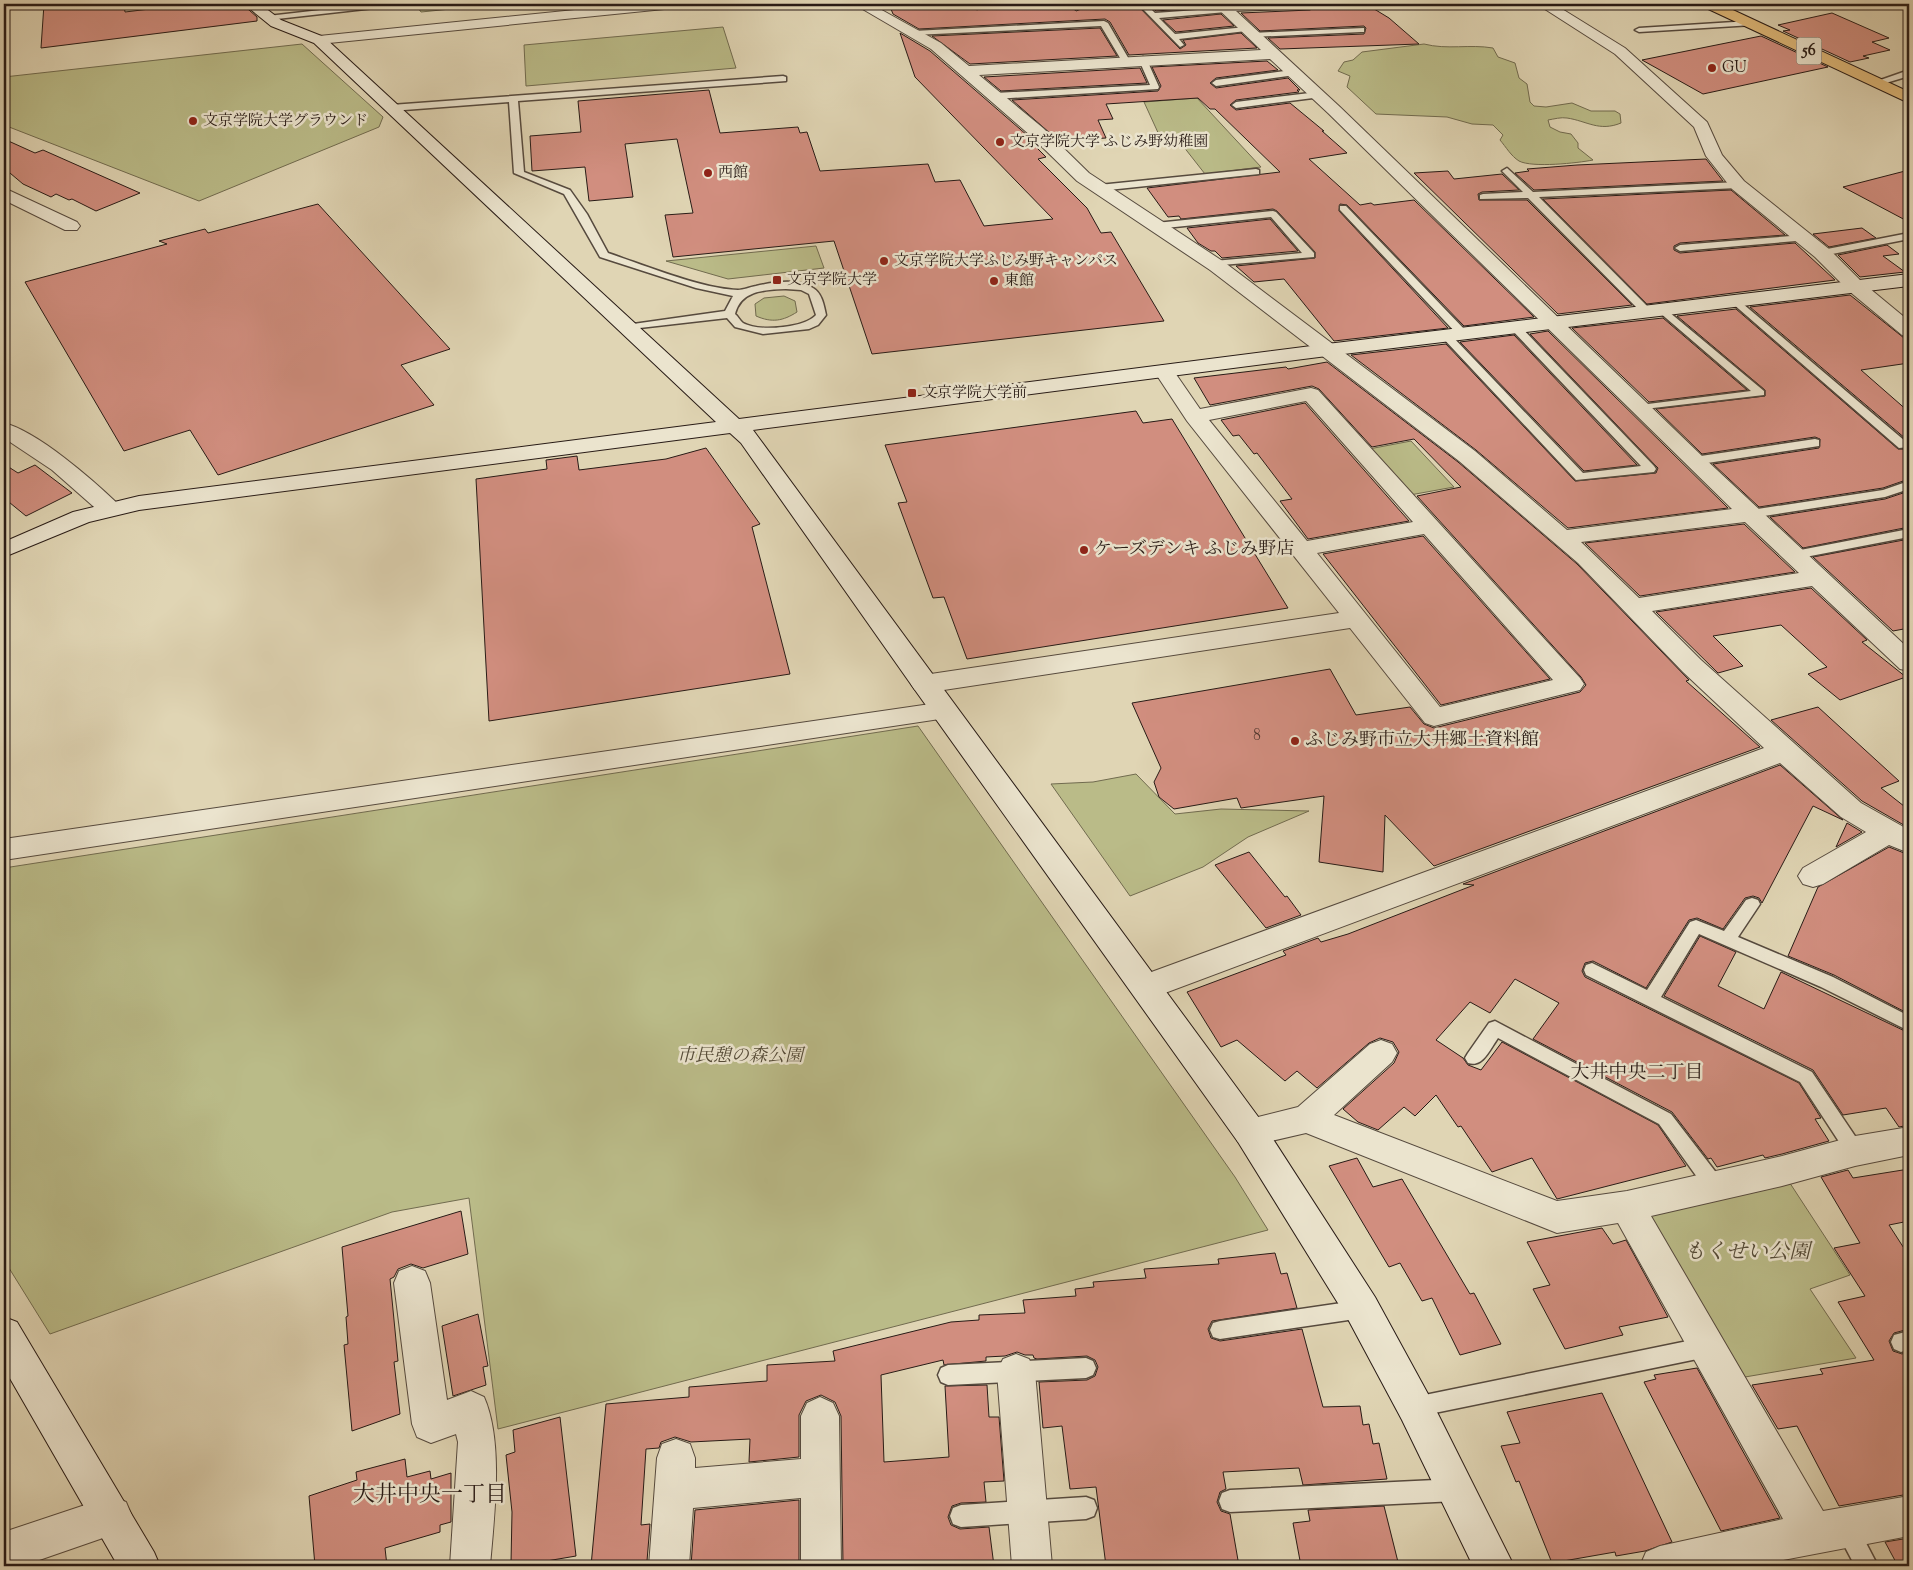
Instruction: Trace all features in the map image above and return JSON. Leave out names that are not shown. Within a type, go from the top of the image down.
[{"type":"main road","name":"56","points":[[1709,4],[1909,98]]},
{"type":"street","points":[[251,4],[268,18],[319,40],[718,414],[749,438],[924,684],[1250,1132],[1362,1309],[1458,1490],[1494,1566]]},
{"type":"street","points":[[319,40],[674,4]]},
{"type":"street","points":[[861,4],[936,46],[1037,132],[1083,178],[1214,264],[1460,450],[1563,537],[1692,666],[1784,751],[1851,810],[1899,838]]},
{"type":"street","points":[[1223,7],[1310,4]]},
{"type":"street","points":[[1544,4],[1620,51],[1701,125],[1714,156],[1738,184],[1822,253],[1856,287],[1909,330]]},
{"type":"street","points":[[1223,7],[1271,54],[1318,95],[1694,461],[1908,661]]},
{"type":"street","points":[[965,71],[1271,54]]},
{"type":"street","points":[[4,193],[71,226]]},
{"type":"street","points":[[4,550],[81,517],[110,509],[354,474],[1454,334],[1909,280]]},
{"type":"street","points":[[1164,371],[1196,416],[1354,619],[1434,717],[1572,684],[1311,394],[1196,416]]},
{"type":"street","points":[[4,429],[61,468],[97,496],[110,509]]},
{"type":"street","points":[[1563,537],[1751,514]]},
{"type":"street","points":[[1301,549],[1431,526]]},
{"type":"street","points":[[1634,606],[1820,577]]},
{"type":"street","points":[[924,684],[1354,619]]},
{"type":"street","points":[[4,850],[944,711]]},
{"type":"street","points":[[1146,987],[1784,751]]},
{"type":"street","points":[[1813,876],[1899,838]]},
{"type":"street","points":[[1250,1132],[1307,1119],[1381,1052]]},
{"type":"street","points":[[1307,1119],[1557,1217],[1627,1206],[1782,1171],[1855,1151],[1909,1141]]},
{"type":"street","points":[[1627,1206],[1707,1346],[1829,1530]]},
{"type":"street","points":[[412,1283],[430,1424],[472,1410],[477,1442],[470,1566]]},
{"type":"street","points":[[4,1334],[140,1566]]},
{"type":"street","points":[[1016,1372],[1032,1566]]},
{"type":"street","points":[[820,1416],[821,1566]]},
{"type":"street","points":[[668,1566],[675,1474],[821,1477]]},
{"type":"street","points":[[4,1552],[112,1516]]},
{"type":"street","points":[[1660,1566],[1829,1530],[1909,1516]]},
{"type":"lane","points":[[268,18],[392,4]]},
{"type":"lane","points":[[861,4],[868,4]]},
{"type":"lane","points":[[1142,4],[1181,46]]},
{"type":"lane","points":[[1153,16],[1223,7]]},
{"type":"lane","points":[[1639,30],[1750,23]]},
{"type":"lane","points":[[914,33],[1104,24],[1126,61]]},
{"type":"lane","points":[[1046,26],[1052,38]]},
{"type":"lane","points":[[992,29],[995,40]]},
{"type":"lane","points":[[1173,37],[1249,32],[1360,30]]},
{"type":"lane","points":[[995,96],[1155,87],[1143,60]]},
{"type":"lane","points":[[1216,83],[1292,73]]},
{"type":"lane","points":[[1876,83],[1909,73]]},
{"type":"lane","points":[[391,108],[783,79]]},
{"type":"lane","points":[[1236,105],[1318,95]]},
{"type":"lane","points":[[513,99],[519,173],[567,192],[604,255],[700,286],[741,294]]},
{"type":"lane","points":[[1507,171],[1530,195],[1655,311],[1760,393],[1640,408]]},
{"type":"lane","points":[[1099,188],[1256,172]]},
{"type":"lane","points":[[1483,197],[1738,184]]},
{"type":"lane","points":[[1343,208],[1580,478],[1650,469],[1515,327]]},
{"type":"lane","points":[[1156,226],[1273,214],[1310,255],[1214,264]]},
{"type":"lane","points":[[1822,253],[1909,236]]},
{"type":"lane","points":[[1680,248],[1804,238]]},
{"type":"lane","points":[[796,286],[810,290],[816,298],[821,315],[814,323],[805,327],[763,331],[739,325],[730,314],[732,303],[741,294],[755,288],[796,286]]},
{"type":"lane","points":[[1736,302],[1904,445],[1909,444]]},
{"type":"lane","points":[[626,328],[730,314]]},
{"type":"lane","points":[[1694,461],[1815,443]]},
{"type":"lane","points":[[1751,514],[1884,493],[1909,485]]},
{"type":"lane","points":[[1795,555],[1909,534]]},
{"type":"lane","points":[[1727,940],[1752,904]]},
{"type":"lane","points":[[1650,1000],[1696,926],[1827,982],[1909,1024]]},
{"type":"lane","points":[[1592,970],[1806,1078],[1855,1151]]},
{"type":"lane","points":[[1474,1058],[1495,1028],[1665,1119],[1714,1185]]},
{"type":"lane","points":[[1220,1330],[1362,1309]]},
{"type":"lane","points":[[1415,1407],[1707,1346]]},
{"type":"lane","points":[[948,1376],[1086,1368]]},
{"type":"lane","points":[[1230,1501],[1458,1490]]},
{"type":"lane","points":[[961,1516],[1086,1508]]},
{"type":"lane","points":[[1829,1530],[1867,1566]]},
{"type":"green space","points":[[415,4],[500,4],[421,12]]},
{"type":"green space","points":[[723,27],[736,68],[526,86],[524,45]]},
{"type":"green space","name":"文京学院大学グラウンド","points":[[302,44],[383,117],[379,127],[199,201],[4,125],[4,77]]},
{"type":"green space","points":[[1424,44],[1441,47],[1493,48],[1498,57],[1515,63],[1519,78],[1527,84],[1530,102],[1534,106],[1546,107],[1572,103],[1591,111],[1615,111],[1620,114],[1621,123],[1600,126],[1567,118],[1548,120],[1550,127],[1560,132],[1571,134],[1578,143],[1578,148],[1593,160],[1555,164],[1525,163],[1519,161],[1511,154],[1500,140],[1503,135],[1493,125],[1472,124],[1447,117],[1376,114],[1347,87],[1350,76],[1338,71],[1344,62],[1353,60],[1362,52]]},
{"type":"green space","points":[[1197,98],[1261,167],[1205,174],[1176,137],[1160,137],[1144,102]]},
{"type":"green space","points":[[816,246],[824,268],[728,279],[666,261]]},
{"type":"green space","points":[[784,296],[795,301],[797,312],[777,320],[767,320],[756,316],[755,304],[764,298]]},
{"type":"green space","points":[[1411,441],[1454,487],[1410,495],[1369,449]]},
{"type":"green space","name":"市民憩の森公園","points":[[918,726],[1235,1177],[1268,1230],[498,1429],[469,1198],[392,1212],[50,1334],[4,1260],[4,868]]},
{"type":"green space","points":[[1136,774],[1175,814],[1221,809],[1309,811],[1248,837],[1203,867],[1130,896],[1051,784],[1093,782]]},
{"type":"green space","name":"もくせい公園","points":[[1782,1171],[1850,1275],[1810,1289],[1856,1358],[1745,1377],[1627,1206]]},
{"type":"building","points":[[44,4],[124,4],[125,12],[191,4],[242,4],[257,17],[257,21],[41,48]]},
{"type":"building","points":[[889,4],[969,4],[977,10],[982,7],[981,4],[1070,4],[1076,11],[1084,8],[1082,4],[1136,4],[1180,49],[1186,45],[1183,40],[1241,33],[1257,48],[1129,55],[1110,22],[1105,19],[919,29],[893,14]]},
{"type":"building","points":[[1148,4],[1211,4],[1213,7],[1156,11]]},
{"type":"building","points":[[1366,4],[1389,18],[1419,44],[1280,49],[1268,38],[1364,34],[1366,28],[1364,26],[1260,31],[1241,13],[1310,10],[1318,5]]},
{"type":"building","points":[[1832,13],[1889,38],[1872,42],[1890,50],[1863,56],[1869,58],[1850,62],[1783,31],[1790,30],[1778,25]]},
{"type":"building","points":[[1221,14],[1234,26],[1176,32],[1163,20]]},
{"type":"building","points":[[1100,28],[1117,56],[970,64],[932,36]]},
{"type":"building","points":[[900,33],[930,51],[1035,142],[1031,142],[1046,157],[1038,159],[1087,208],[1101,233],[1111,232],[1164,321],[872,354],[834,241],[673,257],[665,215],[693,213],[677,139],[625,144],[633,197],[589,201],[585,167],[532,171],[530,136],[581,132],[578,101],[709,90],[720,133],[798,127],[800,133],[807,132],[820,171],[928,164],[935,182],[960,180],[984,226],[1053,219],[915,77]]},
{"type":"building","name":"GU","points":[[1761,36],[1828,67],[1703,94],[1642,60]]},
{"type":"building","points":[[1267,61],[1278,70],[1216,78],[1210,83],[1216,88],[1288,78],[1300,90],[1297,90],[1299,92],[1236,100],[1230,105],[1236,110],[1290,103],[1347,153],[1309,159],[1360,205],[1414,200],[1534,317],[1464,326],[1347,205],[1340,204],[1339,211],[1448,328],[1334,341],[1284,279],[1254,282],[1236,266],[1315,258],[1315,252],[1277,211],[1273,209],[1181,219],[1179,216],[1168,217],[1147,188],[1280,172],[1215,109],[1210,109],[1198,98],[1106,104],[1113,119],[1098,120],[1106,138],[1059,141],[1012,100],[1158,91],[1161,86],[1152,67]]},
{"type":"building","points":[[1140,68],[1147,83],[1001,91],[984,77]]},
{"type":"building","points":[[4,139],[35,153],[43,150],[140,193],[96,211],[72,199],[69,200],[56,194],[51,197],[23,184],[4,168]]},
{"type":"building","points":[[1706,159],[1723,181],[1534,190],[1515,173],[1529,171],[1527,169],[1577,165]]},
{"type":"building","points":[[1909,170],[1909,222],[1843,187]]},
{"type":"building","points":[[1448,171],[1454,179],[1502,174],[1519,190],[1482,192],[1478,194],[1479,200],[1527,200],[1632,305],[1558,314],[1414,173]]},
{"type":"building","points":[[1731,190],[1785,235],[1680,243],[1674,246],[1674,250],[1680,253],[1795,243],[1835,280],[1647,304],[1543,199]]},
{"type":"building","points":[[318,204],[450,349],[401,365],[434,405],[218,475],[190,430],[124,451],[25,282],[167,244],[159,241],[205,229],[208,233]]},
{"type":"building","points":[[1270,219],[1298,251],[1222,258],[1215,251],[1211,251],[1198,243],[1187,228]]},
{"type":"building","points":[[1862,228],[1876,238],[1829,247],[1813,234]]},
{"type":"building","points":[[1887,245],[1899,254],[1883,256],[1905,272],[1860,277],[1838,255]]},
{"type":"building","points":[[1850,295],[1909,342],[1909,363],[1861,370],[1909,412],[1909,439],[1906,439],[1750,307]]},
{"type":"building","points":[[1736,309],[1898,449],[1909,449],[1909,479],[1883,488],[1759,507],[1713,464],[1819,448],[1820,439],[1815,437],[1702,454],[1656,409],[1765,396],[1765,390],[1677,316]]},
{"type":"building","points":[[1663,318],[1747,390],[1649,402],[1572,328]]},
{"type":"building","points":[[1548,331],[1728,508],[1568,528],[1476,450],[1351,355],[1446,344],[1575,481],[1656,473],[1658,468],[1530,334]]},
{"type":"building","points":[[1514,335],[1637,465],[1584,471],[1460,342]]},
{"type":"building","points":[[1327,362],[1458,462],[1577,564],[1689,680],[1686,681],[1760,747],[1434,866],[1385,815],[1383,872],[1319,862],[1324,796],[1241,808],[1237,798],[1174,809],[1159,797],[1154,782],[1161,768],[1132,703],[1330,669],[1356,715],[1410,707],[1424,724],[1434,728],[1580,692],[1586,685],[1581,677],[1417,496],[1461,487],[1414,439],[1372,447],[1319,389],[1312,386],[1210,405],[1194,378],[1286,367],[1288,369]]},
{"type":"building","points":[[1305,403],[1409,521],[1308,539],[1280,501],[1292,499],[1257,453],[1254,454],[1239,435],[1233,436],[1221,420]]},
{"type":"building","name":"ケーズデンキ ふじみ野店","points":[[1136,411],[1143,423],[1172,419],[1288,608],[967,659],[944,597],[933,598],[898,503],[907,502],[885,445]]},
{"type":"building","points":[[706,448],[760,524],[752,527],[790,674],[489,721],[476,479],[547,469],[546,460],[577,456],[579,470],[666,459]]},
{"type":"building","points":[[4,464],[18,473],[35,465],[72,493],[26,516],[4,498]]},
{"type":"building","points":[[1909,491],[1909,527],[1803,548],[1770,517],[1885,499]]},
{"type":"building","points":[[1744,524],[1795,572],[1640,596],[1585,543]]},
{"type":"building","points":[[1423,536],[1550,679],[1441,705],[1323,554]]},
{"type":"building","points":[[1909,539],[1909,628],[1893,631],[1813,557]]},
{"type":"building","points":[[1811,588],[1867,640],[1862,642],[1906,677],[1840,700],[1808,674],[1827,667],[1781,625],[1713,636],[1743,666],[1718,673],[1656,612]]},
{"type":"building","points":[[1818,707],[1899,781],[1881,788],[1909,810],[1909,828],[1862,801],[1771,720]]},
{"type":"building","points":[[1780,765],[1843,820],[1813,806],[1762,903],[1759,898],[1753,896],[1745,898],[1723,929],[1697,918],[1689,920],[1646,988],[1593,961],[1585,963],[1582,971],[1585,977],[1799,1083],[1821,1118],[1815,1119],[1829,1141],[1765,1158],[1763,1155],[1717,1167],[1711,1158],[1708,1159],[1672,1112],[1533,1039],[1559,1003],[1515,979],[1490,1013],[1470,1002],[1436,1040],[1463,1058],[1468,1065],[1481,1070],[1502,1042],[1658,1125],[1686,1166],[1557,1199],[1532,1158],[1492,1172],[1461,1126],[1458,1127],[1436,1095],[1415,1116],[1404,1107],[1378,1130],[1358,1122],[1343,1109],[1394,1063],[1399,1052],[1393,1042],[1380,1038],[1369,1043],[1317,1088],[1297,1071],[1285,1081],[1237,1040],[1221,1047],[1187,992],[1286,955],[1283,951],[1318,938],[1321,942],[1348,934],[1474,885],[1463,884]]},
{"type":"building","points":[[1847,823],[1862,832],[1836,847]]},
{"type":"building","points":[[1889,847],[1909,855],[1909,1014],[1834,975],[1788,956],[1818,887]]},
{"type":"building","points":[[1249,852],[1301,915],[1266,928],[1215,865]]},
{"type":"building","points":[[1700,936],[1736,952],[1718,986],[1764,1009],[1781,972],[1909,1033],[1909,1125],[1899,1127],[1886,1108],[1843,1115],[1813,1070],[1664,996]]},
{"type":"building","points":[[1357,1158],[1373,1187],[1402,1179],[1470,1294],[1474,1293],[1501,1344],[1460,1355],[1432,1298],[1422,1301],[1400,1263],[1389,1267],[1329,1166]]},
{"type":"building","points":[[1909,1169],[1909,1221],[1889,1225],[1909,1256],[1909,1329],[1894,1333],[1889,1341],[1893,1351],[1902,1354],[1909,1351],[1909,1494],[1839,1506],[1797,1426],[1778,1429],[1752,1385],[1823,1374],[1820,1369],[1874,1360],[1838,1302],[1865,1296],[1834,1248],[1860,1243],[1821,1177],[1848,1170],[1853,1178]]},
{"type":"building","points":[[461,1211],[468,1254],[423,1268],[411,1264],[398,1269],[394,1277],[390,1279],[398,1361],[394,1362],[400,1414],[352,1431],[344,1345],[348,1344],[346,1317],[348,1316],[342,1247]]},
{"type":"building","points":[[1602,1228],[1613,1244],[1626,1240],[1668,1317],[1619,1327],[1623,1335],[1565,1349],[1533,1289],[1550,1285],[1527,1242]]},
{"type":"building","points":[[1275,1253],[1281,1274],[1287,1273],[1297,1308],[1212,1321],[1208,1329],[1211,1338],[1220,1341],[1302,1329],[1323,1407],[1360,1406],[1363,1425],[1369,1424],[1373,1444],[1379,1443],[1387,1479],[1303,1485],[1299,1468],[1223,1472],[1226,1489],[1220,1492],[1217,1502],[1221,1511],[1230,1514],[1239,1566],[1106,1566],[1096,1487],[1070,1489],[1062,1426],[1043,1428],[1039,1382],[1087,1380],[1095,1376],[1098,1367],[1095,1360],[1087,1356],[1037,1359],[1033,1355],[1017,1352],[1005,1356],[986,1357],[986,1361],[944,1365],[943,1360],[881,1375],[884,1462],[949,1457],[945,1386],[987,1385],[989,1417],[999,1417],[1004,1481],[984,1482],[986,1502],[961,1503],[952,1506],[948,1517],[951,1525],[960,1529],[989,1527],[994,1566],[843,1566],[841,1416],[835,1402],[821,1395],[806,1401],[799,1415],[799,1457],[749,1462],[750,1439],[691,1442],[675,1437],[661,1442],[659,1448],[646,1449],[641,1525],[650,1524],[647,1561],[637,1562],[636,1566],[591,1566],[606,1404],[689,1397],[689,1387],[767,1381],[767,1365],[835,1361],[833,1351],[951,1322],[979,1320],[979,1315],[1025,1313],[1023,1300],[1076,1296],[1075,1289],[1094,1287],[1093,1282],[1146,1278],[1144,1269],[1219,1264],[1218,1259]]},
{"type":"building","points":[[478,1314],[488,1366],[483,1367],[486,1385],[453,1396],[442,1326]]},
{"type":"building","points":[[1697,1368],[1780,1518],[1721,1531],[1644,1382],[1656,1379],[1654,1375]]},
{"type":"building","points":[[1602,1393],[1672,1542],[1645,1551],[1616,1556],[1615,1552],[1552,1563],[1519,1481],[1516,1482],[1501,1446],[1520,1443],[1507,1412]]},
{"type":"building","points":[[560,1417],[576,1556],[517,1566],[517,1562],[511,1563],[512,1512],[506,1455],[515,1452],[513,1430]]},
{"type":"building","points":[[405,1459],[407,1477],[430,1471],[431,1479],[451,1473],[451,1522],[440,1525],[440,1532],[385,1548],[387,1566],[315,1566],[309,1496],[357,1480],[356,1472]]},
{"type":"building","points":[[799,1500],[799,1566],[691,1566],[695,1510]]},
{"type":"building","points":[[1384,1506],[1399,1566],[1301,1566],[1293,1523],[1310,1521],[1308,1510]]},
{"type":"building","points":[[1909,1538],[1909,1566],[1898,1566],[1885,1542]]},
{"type":"place","name":"GU","points":[[1712,68]]},
{"type":"place","name":"文京学院大学グラウンド","points":[[193,121]]},
{"type":"place","name":"文京学院大学 ふじみ野幼稚園","points":[[1000,142]]},
{"type":"place","name":"西館","points":[[708,173]]},
{"type":"place","name":"文京学院大学ふじみ野キャンパス","points":[[884,261]]},
{"type":"place","name":"文京学院大学","points":[[777,280]]},
{"type":"place","name":"東館","points":[[994,281]]},
{"type":"place","name":"文京学院大学前","points":[[912,393]]},
{"type":"place","name":"ケーズデンキ ふじみ野店","points":[[1084,550]]},
{"type":"place","name":"ふじみ野市立大井郷土資料館","points":[[1295,741]]},
{"type":"district","name":"大井中央二丁目","points":[[1637,1073]]},
{"type":"district","name":"大井中央一丁目","points":[[430,1496]]}]
